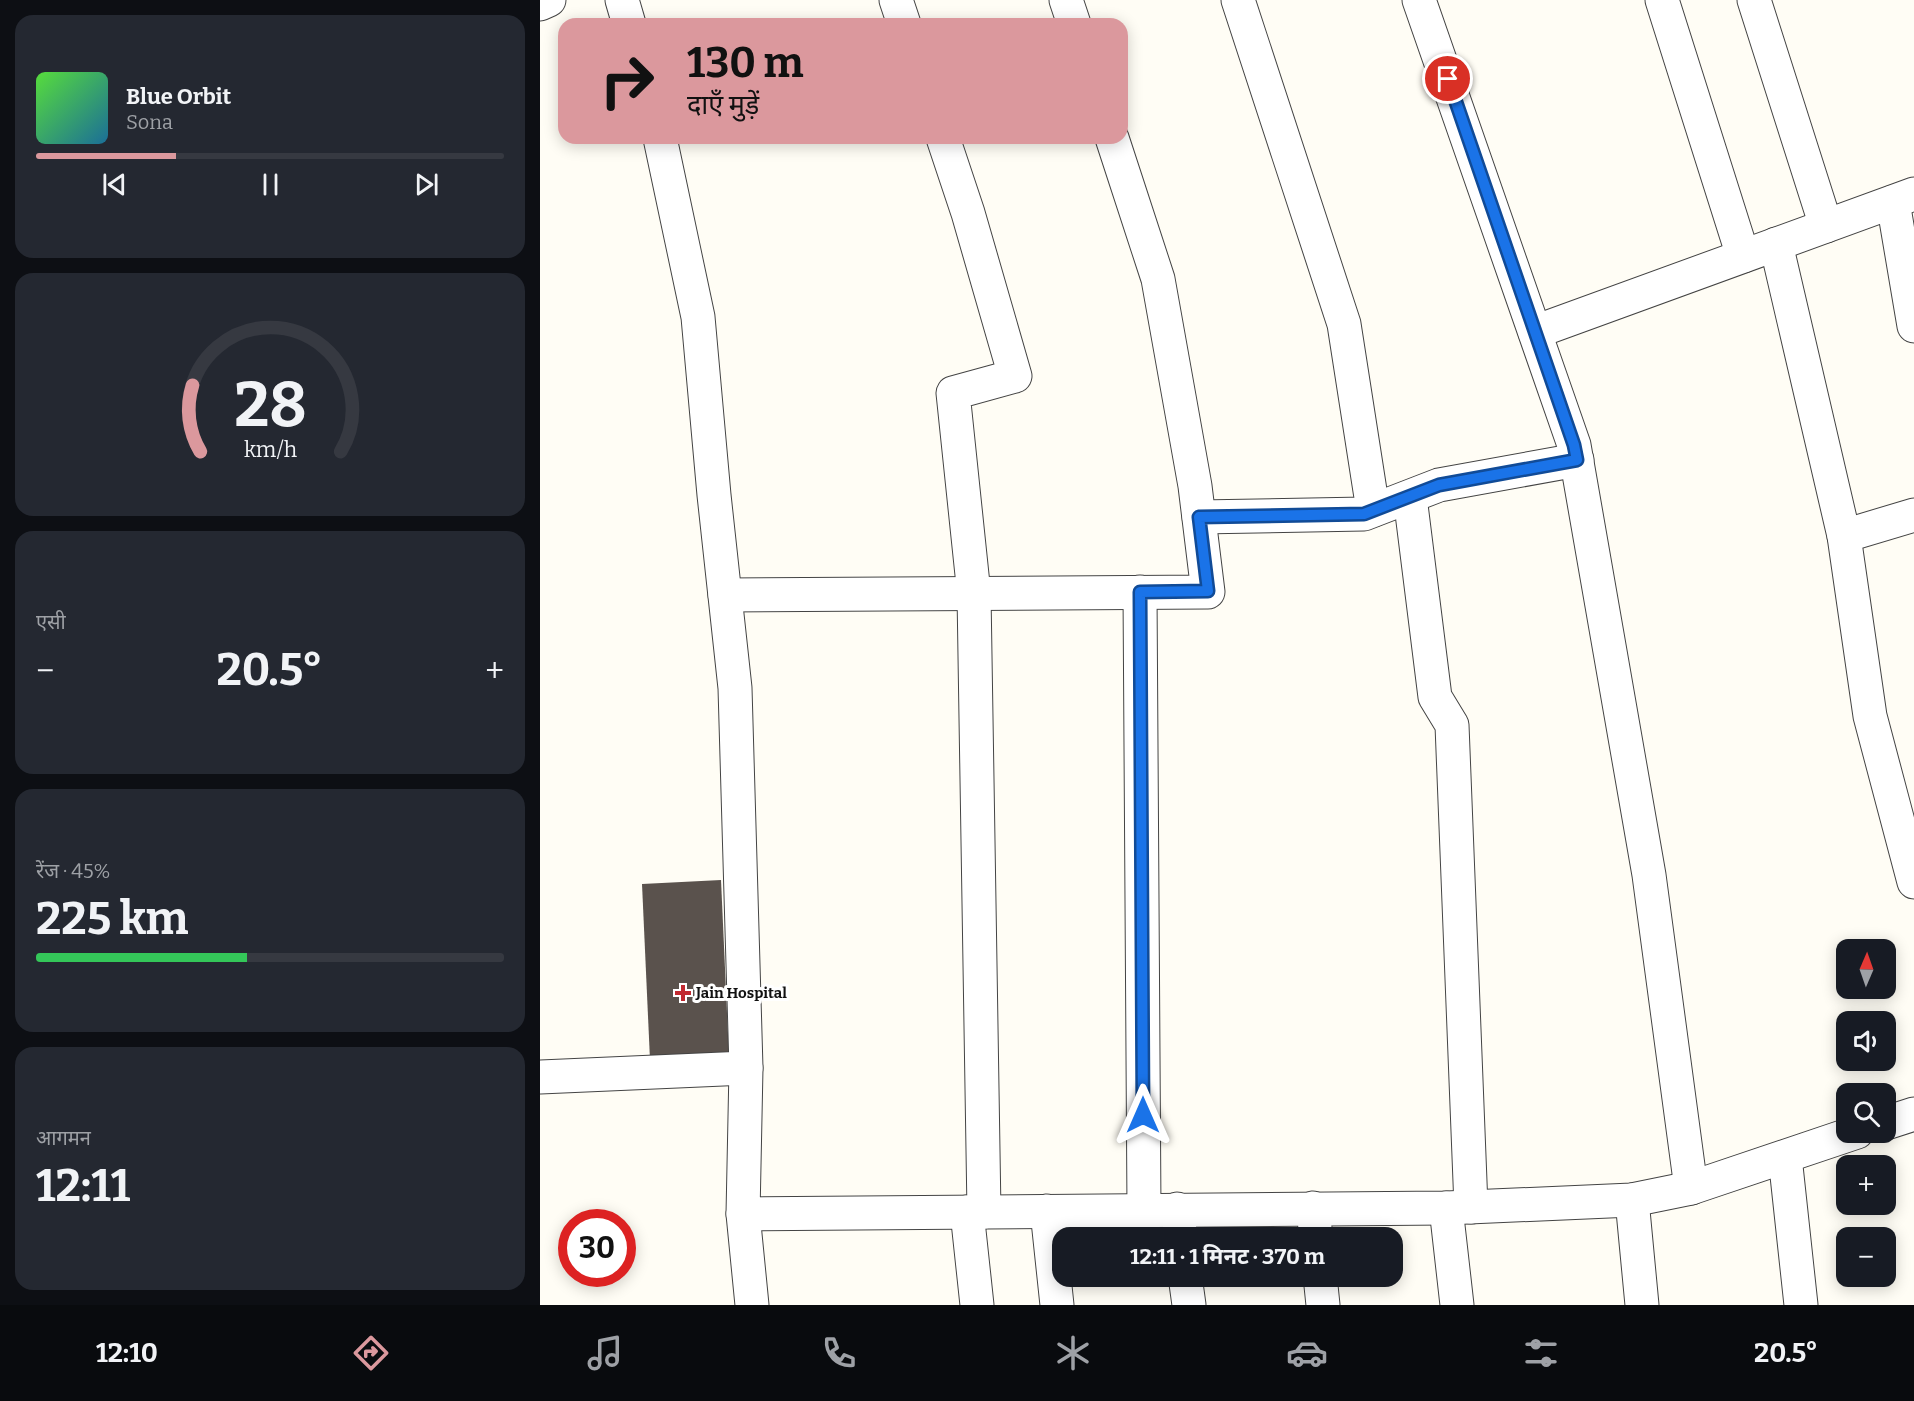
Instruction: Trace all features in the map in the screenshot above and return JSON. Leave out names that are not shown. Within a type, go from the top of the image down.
[{"type":"street","points":[[540,4],[549,0]]},
{"type":"street","points":[[622,0],[627,18]]},
{"type":"street","points":[[896,0],[902,18]]},
{"type":"street","points":[[1066,0],[1072,18]]},
{"type":"street","points":[[1238,0],[1344,324],[1373,510]]},
{"type":"street","points":[[1419,0],[1574,445],[1649,875],[1691,1188]]},
{"type":"street","points":[[1662,0],[1743,256]]},
{"type":"street","points":[[1754,0],[1826,226]]},
{"type":"street","points":[[661,144],[698,317],[735,688],[746,1068],[743,1214],[752,1305]]},
{"type":"street","points":[[944,144],[968,213],[1015,376],[953,393],[974,594],[977,1305]]},
{"type":"street","points":[[725,595],[1208,591],[1193,474],[1158,279],[1114,144]]},
{"type":"street","points":[[1535,332],[1904,198],[1914,326]]},
{"type":"street","points":[[1776,244],[1844,537],[1870,716],[1914,882]]},
{"type":"street","points":[[1199,517],[1364,514],[1439,485],[1577,460]]},
{"type":"street","points":[[1410,497],[1435,697],[1452,725],[1458,1207],[1457,1305]]},
{"type":"street","points":[[1844,537],[1914,515]]},
{"type":"street","points":[[1140,592],[1144,1210]]},
{"type":"street","points":[[540,1077],[746,1068]]},
{"type":"street","points":[[1896,1120],[1914,1114]]},
{"type":"street","points":[[743,1214],[1144,1210],[1179,1223],[1314,1223],[1458,1207],[1632,1200],[1691,1188],[1836,1139]]},
{"type":"street","points":[[1785,1157],[1801,1305]]},
{"type":"street","points":[[1632,1200],[1642,1305]]},
{"type":"street","points":[[1047,1211],[1057,1305]]},
{"type":"street","points":[[1187,1287],[1189,1305]]},
{"type":"street","points":[[1321,1287],[1323,1305]]},
{"type":"building","points":[[721,880],[729,1057],[650,1060],[642,884]]},
{"type":"place","name":"Jain Hospital","points":[[683,993]]},
{"type":"route","points":[[1143,1115],[1140,592],[1208,591],[1199,517],[1364,514],[1439,485],[1577,460],[1574,445],[1448,79]]}]
